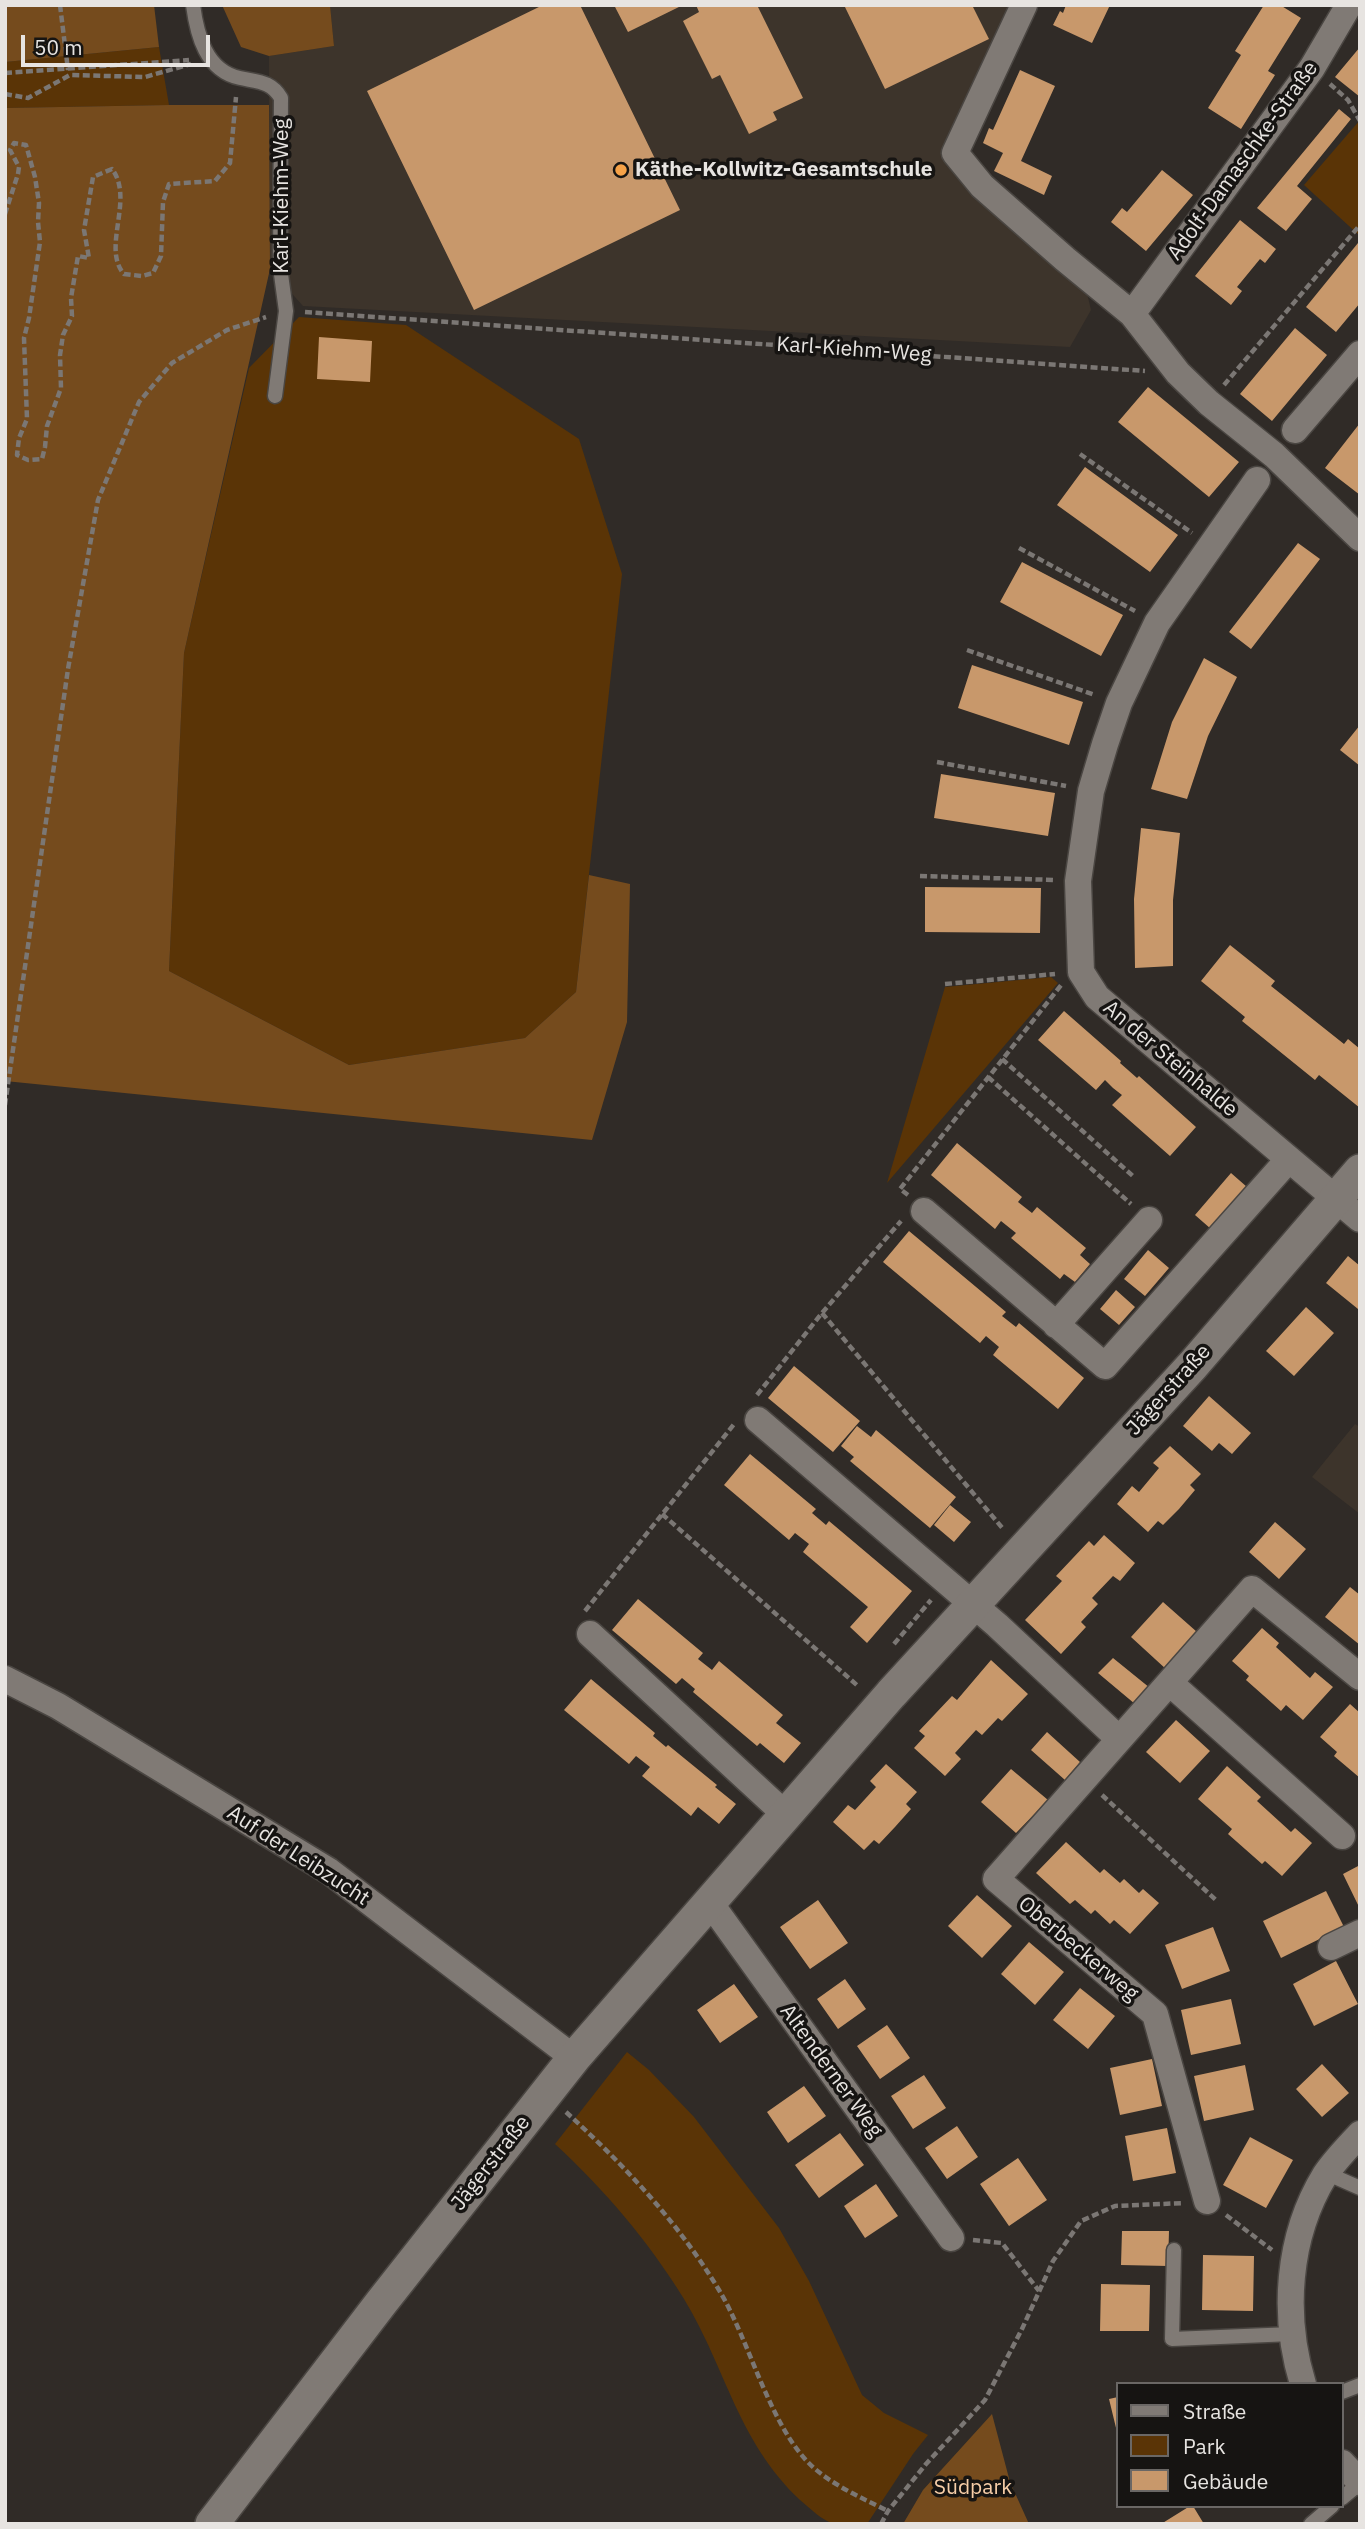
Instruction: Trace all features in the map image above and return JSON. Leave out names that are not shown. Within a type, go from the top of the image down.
[{"type":"street","points":[[1024,5],[955,152],[982,186],[1132,314],[1178,373],[1274,455],[1360,538]]},
{"type":"street","name":"Adolf-Damaschke-Straße","points":[[1132,314],[1312,68],[1349,5]]},
{"type":"street","points":[[1295,430],[1360,354]]},
{"type":"street","points":[[1076,972],[1077,881],[1091,791],[1119,703],[1157,623],[1257,480]]},
{"type":"street","name":"An der Steinhalde","points":[[1076,972],[1097,997],[1348,1210]]},
{"type":"street","points":[[921,1207],[1105,1366],[1289,1159]]},
{"type":"street","name":"Jägerstraße","points":[[212,2524],[574,2058],[891,1694],[1193,1365],[1299,1240],[1348,1210],[1360,1171]]},
{"type":"street","points":[[1056,1325],[1149,1220]]},
{"type":"street","points":[[752,1415],[997,1625],[1118,1738]]},
{"type":"street","name":"Oberbeckerweg","points":[[1207,2201],[1155,2014],[996,1879],[1118,1738],[1171,1684],[1252,1589],[1360,1676]]},
{"type":"street","points":[[590,1634],[785,1814]]},
{"type":"street","name":"Auf der Leibzucht","points":[[5,1679],[58,1706],[329,1871],[574,2058]]},
{"type":"street","points":[[1171,1684],[1342,1836]]},
{"type":"street","name":"Altenderner Weg","points":[[710,1904],[951,2238]]},
{"type":"street","points":[[1331,1947],[1360,1933]]},
{"type":"street","points":[[1303,2382],[1292,2334],[1290,2298],[1293,2264],[1304,2219],[1334,2164],[1360,2134]]},
{"type":"street","points":[[1344,2465],[1360,2482]]},
{"type":"lane","points":[[193,5],[201,42],[209,59]]},
{"type":"lane","name":"Karl-Kiehm-Weg","points":[[209,59],[221,71],[237,78],[262,81],[275,88],[281,98],[280,267],[286,311],[275,396]]},
{"type":"lane","points":[[1334,2164],[1360,2188]]},
{"type":"lane","points":[[1174,2250],[1172,2339],[1292,2334]]},
{"type":"lane","points":[[1344,2496],[1360,2482]]},
{"type":"lane","points":[[1311,2524],[1330,2508]]},
{"type":"path","points":[[60,5],[70,75]]},
{"type":"path","points":[[5,73],[209,59]]},
{"type":"path","points":[[5,94],[28,98],[70,75],[145,77],[209,59]]},
{"type":"path","points":[[1312,68],[1348,100],[1360,121]]},
{"type":"path","points":[[5,214],[19,167],[11,154],[11,147],[20,143],[26,145],[36,177],[40,242],[24,338],[27,419],[19,438],[17,455],[28,460],[42,459],[46,447],[47,426],[61,388],[60,355],[63,335],[72,316],[71,298],[78,256],[89,258],[84,230],[93,177],[112,169],[119,178],[119,229],[115,246],[118,267],[124,274],[142,276],[153,273],[160,256],[163,202],[169,184],[215,181],[230,163],[237,78]]},
{"type":"path","points":[[1209,402],[1360,225]]},
{"type":"path","points":[[5,1105],[68,669],[98,499],[139,402],[172,363],[227,330],[286,311]]},
{"type":"path","name":"Karl-Kiehm-Weg","points":[[286,311],[1178,373]]},
{"type":"path","points":[[1080,454],[1210,546]]},
{"type":"path","points":[[1019,548],[1157,623]]},
{"type":"path","points":[[967,650],[1119,703]]},
{"type":"path","points":[[937,762],[1091,791]]},
{"type":"path","points":[[920,876],[1077,881]]},
{"type":"path","points":[[945,984],[1076,972]]},
{"type":"path","points":[[590,1634],[577,1622],[662,1514],[752,1415],[822,1313],[921,1207],[900,1188],[1002,1059],[1076,972]]},
{"type":"path","points":[[1002,1059],[1134,1177]]},
{"type":"path","points":[[988,1077],[1149,1220]]},
{"type":"path","points":[[822,1313],[1021,1552]]},
{"type":"path","points":[[662,1514],[858,1686]]},
{"type":"path","points":[[1084,1777],[1217,1901]]},
{"type":"path","points":[[546,2093],[632,2176],[658,2204],[691,2248],[720,2291],[786,2432],[811,2466],[833,2483],[888,2511]]},
{"type":"path","points":[[881,2524],[888,2511],[926,2464],[985,2400],[1053,2261],[1081,2221],[1115,2206],[1207,2201],[1293,2264]]},
{"type":"path","points":[[951,2238],[1002,2243],[1040,2291]]},
{"type":"shaded area","name":"Käthe-Kollwitz-Gesamtschule","points":[[330,5],[1009,5],[947,149],[1081,268],[1091,310],[1070,347],[303,306],[270,269],[269,56],[334,46]]},
{"type":"shaded area","points":[[1355,1424],[1360,1427],[1360,1514],[1312,1477]]},
{"type":"green space","points":[[5,5],[154,5],[159,47],[5,62]]},
{"type":"green space","points":[[222,5],[330,5],[334,46],[269,56],[241,47]]},
{"type":"green space","points":[[159,47],[169,105],[5,108],[5,62]]},
{"type":"green space","points":[[269,105],[270,269],[184,653],[169,971],[349,1065],[525,1038],[576,992],[589,875],[630,884],[627,1022],[592,1140],[5,1081],[5,108]]},
{"type":"green space","points":[[1360,120],[1360,236],[1304,185]]},
{"type":"green space","points":[[299,317],[406,325],[579,439],[622,574],[576,992],[525,1038],[349,1065],[169,971],[184,653],[249,368]]},
{"type":"green space","points":[[1051,977],[1058,983],[887,1183],[945,987]]},
{"type":"green space","points":[[627,2052],[649,2070],[694,2117],[779,2228],[809,2281],[862,2395],[884,2413],[928,2435],[867,2524],[839,2525],[825,2520],[800,2500],[779,2477],[747,2429],[699,2326],[656,2257],[625,2217],[555,2144]]},
{"type":"green space","name":"Südpark","points":[[992,2414],[1010,2482],[1029,2524],[903,2524],[923,2490]]},
{"type":"building","points":[[543,5],[580,5],[680,210],[474,310],[367,91]]},
{"type":"building","points":[[614,5],[683,5],[628,32]]},
{"type":"building","points":[[696,5],[757,5],[803,98],[773,112],[777,120],[749,134],[720,75],[712,79],[683,21],[699,12]]},
{"type":"building","points":[[844,5],[972,5],[989,39],[885,89]]},
{"type":"building","points":[[1066,5],[1110,5],[1092,43],[1053,25]]},
{"type":"building","points":[[1264,5],[1280,5],[1301,18],[1268,71],[1275,75],[1241,129],[1208,108],[1241,55],[1235,51]]},
{"type":"building","points":[[1360,47],[1360,97],[1335,77]]},
{"type":"building","points":[[1020,70],[1055,86],[1021,161],[1052,176],[1044,195],[994,171],[1003,153],[983,143],[989,128],[993,130]]},
{"type":"building","points":[[1339,109],[1351,119],[1297,186],[1312,199],[1286,231],[1257,208]]},
{"type":"building","points":[[1162,170],[1193,195],[1146,251],[1111,222],[1122,208],[1127,212]]},
{"type":"building","points":[[1240,220],[1276,249],[1265,263],[1260,259],[1237,287],[1242,291],[1231,305],[1195,276]]},
{"type":"building","points":[[1358,243],[1360,303],[1336,332],[1306,307]]},
{"type":"building","points":[[1295,328],[1327,355],[1272,421],[1240,394]]},
{"type":"building","points":[[319,337],[372,341],[370,382],[317,379]]},
{"type":"building","points":[[1148,387],[1239,462],[1209,497],[1118,422]]},
{"type":"building","points":[[1360,423],[1360,495],[1325,468]]},
{"type":"building","points":[[1085,467],[1178,535],[1150,572],[1057,505]]},
{"type":"building","points":[[1298,543],[1320,559],[1251,649],[1229,632]]},
{"type":"building","points":[[1022,562],[1123,615],[1101,656],[1000,602]]},
{"type":"building","points":[[1204,658],[1237,677],[1208,736],[1187,799],[1151,789],[1172,722]]},
{"type":"building","points":[[972,665],[1083,702],[1069,745],[958,708]]},
{"type":"building","points":[[1360,725],[1360,766],[1340,750]]},
{"type":"building","points":[[941,774],[1055,793],[1048,836],[934,818]]},
{"type":"building","points":[[1141,828],[1180,833],[1173,900],[1173,966],[1135,968],[1134,899]]},
{"type":"building","points":[[925,887],[1041,888],[1040,933],[925,932]]},
{"type":"building","points":[[1230,945],[1275,981],[1271,986],[1344,1044],[1348,1039],[1360,1049],[1360,1108],[1319,1075],[1315,1080],[1242,1021],[1245,1017],[1201,981]]},
{"type":"building","points":[[1064,1011],[1137,1078],[1139,1076],[1196,1127],[1170,1156],[1112,1105],[1122,1095],[1105,1080],[1096,1090],[1038,1040]]},
{"type":"building","points":[[957,1143],[1022,1197],[1018,1202],[1032,1213],[1037,1207],[1086,1248],[1080,1255],[1090,1264],[1075,1282],[1064,1274],[1060,1279],[1011,1238],[1016,1233],[1001,1221],[995,1229],[931,1175]]},
{"type":"building","points":[[1231,1173],[1247,1187],[1211,1229],[1195,1215]]},
{"type":"building","points":[[909,1231],[1006,1312],[1002,1316],[1016,1327],[1019,1323],[1084,1378],[1058,1409],[993,1355],[999,1347],[986,1336],[980,1343],[883,1262]]},
{"type":"building","points":[[1148,1250],[1169,1268],[1145,1296],[1124,1279]]},
{"type":"building","points":[[1348,1256],[1360,1266],[1358,1309],[1326,1283]]},
{"type":"building","points":[[1116,1290],[1135,1307],[1119,1325],[1100,1309]]},
{"type":"building","points":[[1306,1307],[1334,1333],[1294,1376],[1266,1351]]},
{"type":"building","points":[[794,1366],[860,1421],[833,1452],[768,1398]]},
{"type":"building","points":[[1209,1396],[1251,1433],[1232,1454],[1219,1443],[1212,1451],[1183,1426]]},
{"type":"building","points":[[857,1426],[871,1437],[876,1430],[956,1497],[930,1528],[850,1461],[854,1457],[841,1446]]},
{"type":"building","points":[[1170,1446],[1201,1474],[1190,1485],[1195,1490],[1179,1509],[1163,1525],[1158,1521],[1148,1532],[1117,1504],[1132,1486],[1139,1492],[1159,1468],[1153,1463]]},
{"type":"building","points":[[750,1454],[816,1509],[812,1513],[826,1525],[829,1521],[912,1591],[867,1643],[850,1627],[868,1607],[803,1552],[809,1544],[795,1533],[789,1540],[724,1485]]},
{"type":"building","points":[[950,1505],[971,1522],[954,1542],[934,1525]]},
{"type":"building","points":[[1275,1522],[1306,1549],[1279,1579],[1249,1552]]},
{"type":"building","points":[[1104,1535],[1135,1563],[1120,1581],[1113,1576],[1092,1598],[1098,1604],[1081,1622],[1086,1627],[1061,1654],[1025,1620],[1062,1581],[1056,1576],[1089,1541],[1094,1546]]},
{"type":"building","points":[[1350,1587],[1360,1595],[1360,1645],[1325,1617]]},
{"type":"building","points":[[638,1599],[703,1653],[698,1659],[712,1670],[719,1661],[783,1715],[776,1723],[801,1743],[784,1763],[760,1743],[757,1746],[693,1692],[695,1689],[682,1678],[676,1684],[612,1630]]},
{"type":"building","points":[[1163,1602],[1197,1632],[1167,1670],[1131,1637]]},
{"type":"building","points":[[1262,1628],[1279,1643],[1276,1647],[1310,1678],[1315,1672],[1333,1687],[1303,1720],[1286,1705],[1281,1711],[1246,1680],[1249,1676],[1232,1661]]},
{"type":"building","points":[[1113,1658],[1150,1688],[1135,1704],[1098,1673]]},
{"type":"building","points":[[991,1660],[1028,1694],[1002,1721],[998,1718],[982,1735],[976,1730],[955,1753],[961,1759],[945,1776],[914,1748],[925,1736],[919,1731],[952,1696],[957,1700]]},
{"type":"building","points":[[591,1679],[655,1733],[653,1736],[717,1785],[715,1787],[736,1804],[719,1824],[698,1807],[691,1816],[642,1776],[650,1767],[636,1756],[629,1764],[564,1710]]},
{"type":"building","points":[[1350,1704],[1360,1713],[1360,1778],[1334,1756],[1337,1752],[1320,1737]]},
{"type":"building","points":[[1176,1720],[1210,1751],[1180,1783],[1146,1752]]},
{"type":"building","points":[[1047,1732],[1080,1762],[1065,1780],[1031,1750]]},
{"type":"building","points":[[886,1764],[917,1792],[906,1804],[911,1809],[895,1827],[879,1844],[874,1840],[864,1850],[833,1822],[848,1805],[855,1810],[876,1787],[870,1781]]},
{"type":"building","points":[[1227,1766],[1261,1797],[1257,1801],[1291,1832],[1295,1828],[1312,1843],[1282,1876],[1265,1861],[1262,1864],[1228,1834],[1232,1829],[1198,1799]]},
{"type":"building","points":[[1011,1769],[1048,1800],[1016,1833],[981,1802]]},
{"type":"building","points":[[1066,1842],[1100,1873],[1104,1869],[1120,1883],[1124,1879],[1139,1893],[1143,1889],[1159,1903],[1130,1934],[1114,1920],[1110,1924],[1095,1910],[1091,1914],[1075,1900],[1070,1904],[1036,1873]]},
{"type":"building","points":[[1360,1865],[1360,1909],[1343,1874]]},
{"type":"building","points":[[1326,1891],[1344,1927],[1281,1958],[1263,1921]]},
{"type":"building","points":[[977,1895],[1012,1926],[982,1958],[948,1926]]},
{"type":"building","points":[[818,1900],[848,1943],[810,1969],[780,1927]]},
{"type":"building","points":[[1213,1927],[1230,1971],[1182,1989],[1165,1945]]},
{"type":"building","points":[[1029,1942],[1064,1972],[1035,2005],[1001,1974]]},
{"type":"building","points":[[1336,1961],[1358,2004],[1314,2026],[1293,1984]]},
{"type":"building","points":[[845,1979],[866,2009],[838,2029],[817,1999]]},
{"type":"building","points":[[734,1984],[758,2017],[720,2043],[697,2010]]},
{"type":"building","points":[[1080,1988],[1115,2016],[1088,2049],[1053,2020]]},
{"type":"building","points":[[1231,1999],[1241,2044],[1191,2055],[1181,2010]]},
{"type":"building","points":[[887,2025],[910,2058],[880,2079],[857,2046]]},
{"type":"building","points":[[1152,2059],[1162,2106],[1120,2115],[1110,2068]]},
{"type":"building","points":[[1322,2064],[1349,2093],[1322,2117],[1296,2089]]},
{"type":"building","points":[[1245,2065],[1254,2110],[1204,2121],[1194,2076]]},
{"type":"building","points":[[924,2075],[946,2108],[913,2129],[891,2096]]},
{"type":"building","points":[[804,2086],[826,2116],[788,2143],[767,2112]]},
{"type":"building","points":[[957,2126],[978,2157],[947,2179],[925,2148]]},
{"type":"building","points":[[1167,2128],[1176,2173],[1133,2181],[1125,2136]]},
{"type":"building","points":[[840,2133],[864,2165],[819,2198],[795,2165]]},
{"type":"building","points":[[1250,2137],[1293,2160],[1266,2208],[1223,2185]]},
{"type":"building","points":[[1018,2158],[1047,2200],[1009,2226],[980,2184]]},
{"type":"building","points":[[876,2184],[898,2216],[865,2238],[844,2206]]},
{"type":"building","points":[[1122,2231],[1169,2231],[1168,2266],[1121,2265]]},
{"type":"building","points":[[1203,2255],[1254,2256],[1253,2311],[1202,2310]]},
{"type":"building","points":[[1101,2284],[1150,2285],[1149,2331],[1100,2331]]},
{"type":"building","points":[[1116,2397],[1116,2428],[1109,2399]]},
{"type":"building","points":[[1187,2508],[1194,2508],[1204,2524],[1161,2524]]},
{"type":"place","name":"Käthe-Kollwitz-Gesamtschule","points":[[621,170]]}]
